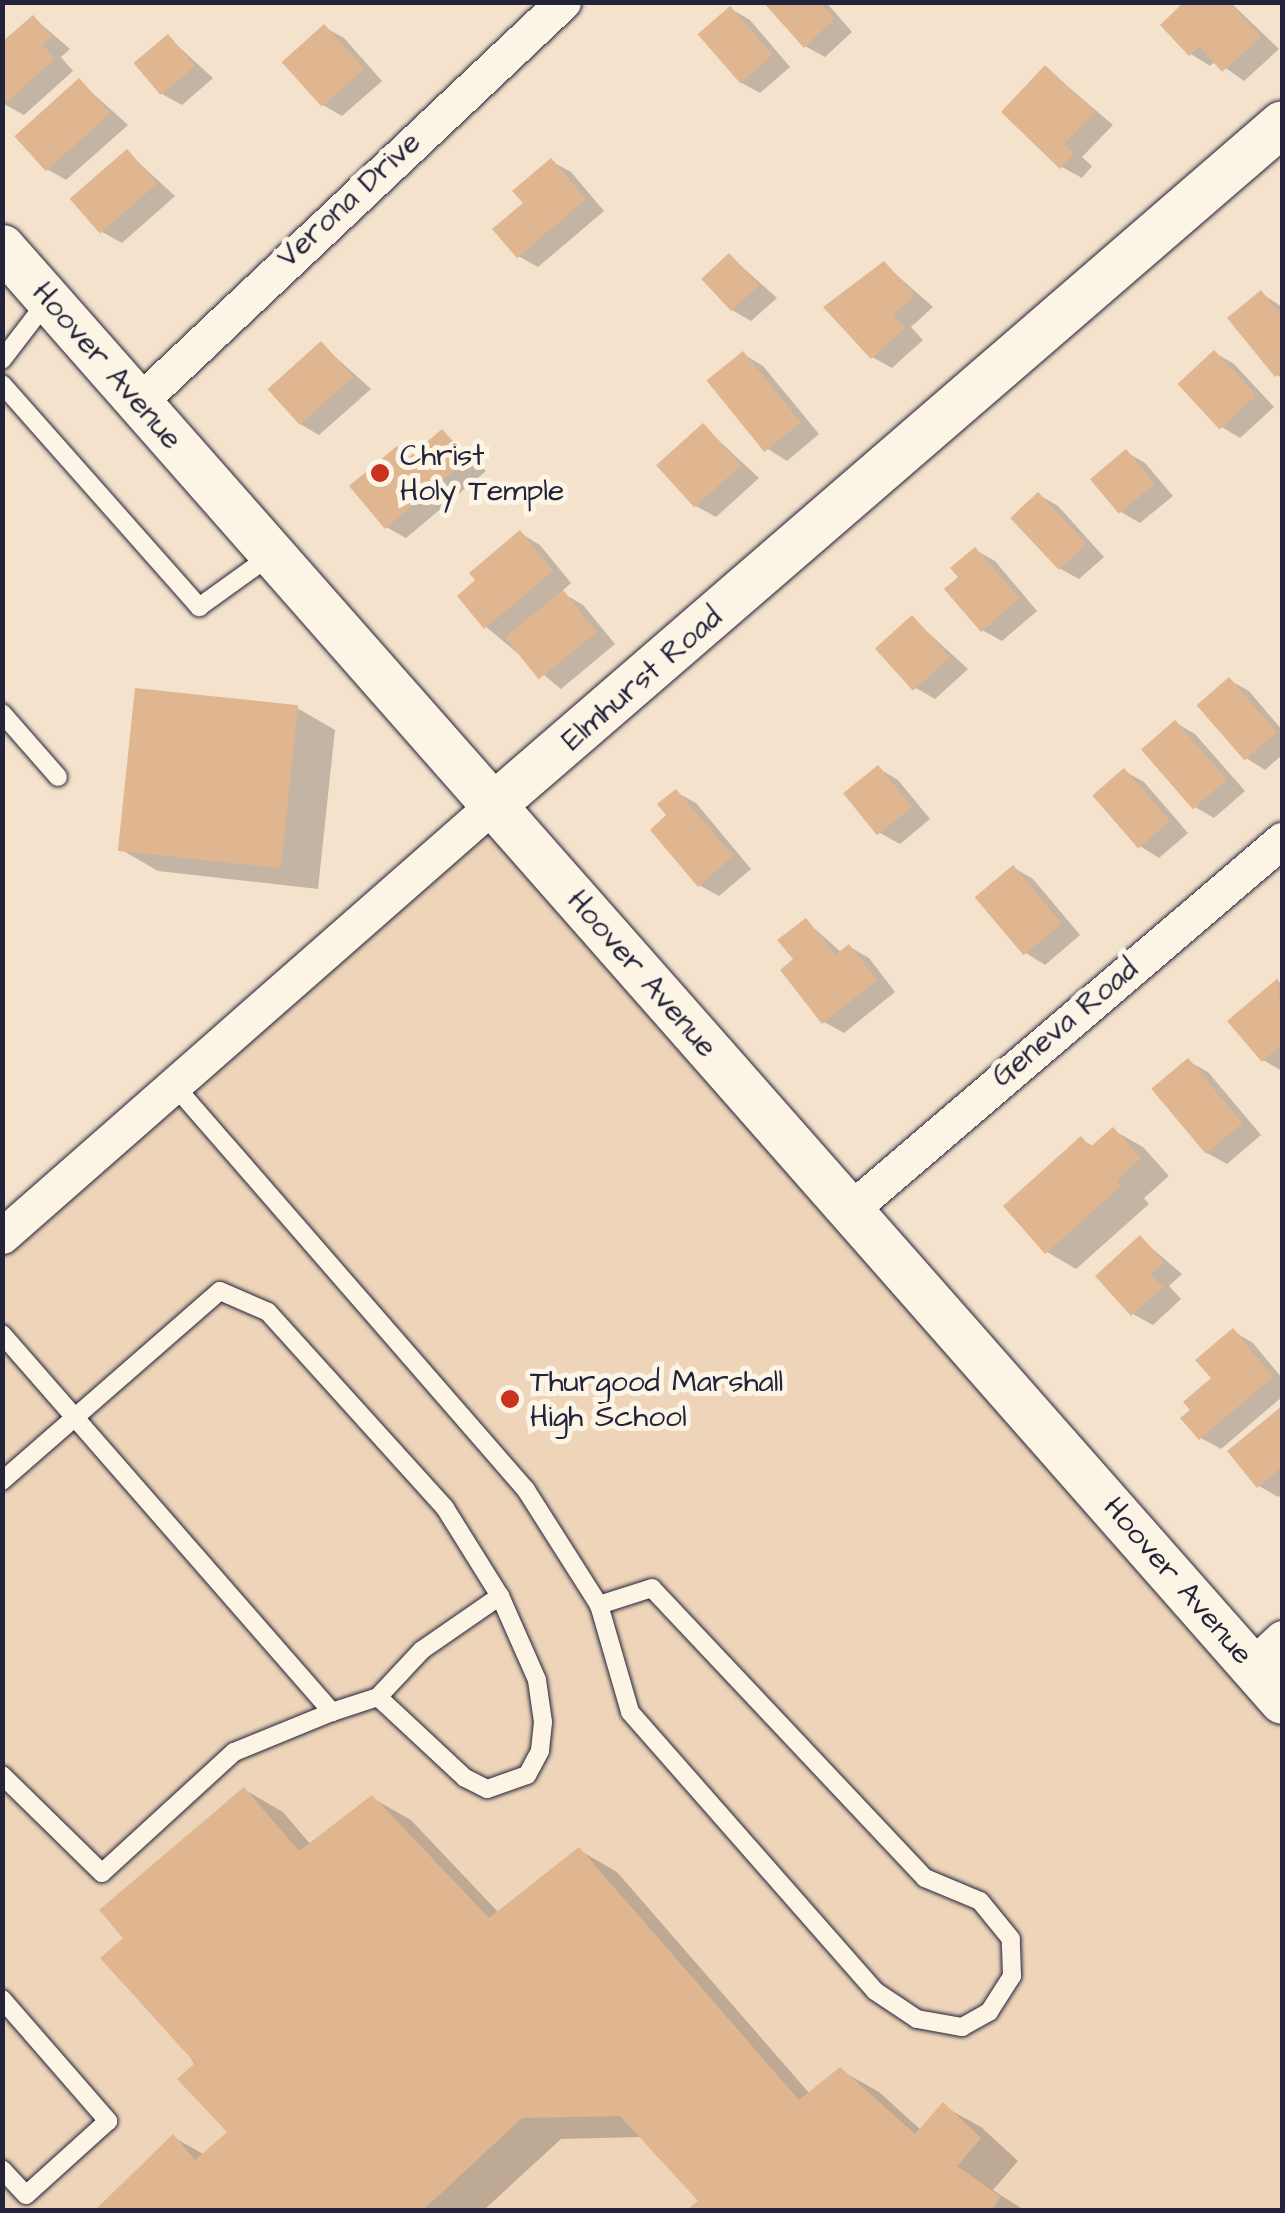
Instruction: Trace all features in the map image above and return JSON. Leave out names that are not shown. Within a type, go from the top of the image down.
[{"type":"street","name":"Verona Drive","points":[[139,402],[564,2]]},
{"type":"street","name":"Elmhurst Road","points":[[2,1236],[494,804],[1282,123]]},
{"type":"street","name":"Hoover Avenue","points":[[2,247],[850,1210],[1267,1652],[1282,1701]]},
{"type":"street","name":"Geneva Road","points":[[850,1210],[1282,840]]},
{"type":"lane","points":[[2,360],[49,299]]},
{"type":"lane","points":[[2,384],[198,606],[273,554]]},
{"type":"lane","points":[[2,713],[58,777]]},
{"type":"lane","points":[[174,1085],[526,1490],[599,1604],[630,1712],[875,1991],[932,2022],[962,2027],[989,2012],[1012,1976],[1010,1940],[980,1900],[925,1878],[652,1588],[599,1604]]},
{"type":"lane","points":[[2,1481],[220,1290],[268,1312],[445,1508],[500,1596],[537,1680],[540,1751],[526,1775],[487,1789],[464,1778],[378,1697]]},
{"type":"lane","points":[[2,1334],[73,1420],[332,1712]]},
{"type":"lane","points":[[2,1775],[102,1874],[234,1752],[378,1697],[422,1650],[500,1596]]},
{"type":"lane","points":[[2,1999],[108,2121],[26,2195],[2,2169]]},
{"type":"shaded area","name":"Thurgood Marshall High School","points":[[494,804],[1282,1701],[1282,2210],[3,2210],[2,1237]]},
{"type":"building","points":[[763,2],[819,2],[834,19],[804,48]]},
{"type":"building","points":[[1184,2],[1231,4],[1261,37],[1222,72],[1200,47],[1189,56],[1160,25]]},
{"type":"building","points":[[730,6],[773,55],[740,83],[698,34]]},
{"type":"building","points":[[33,15],[52,36],[43,45],[55,59],[2,106],[2,42]]},
{"type":"building","points":[[324,24],[364,69],[322,107],[282,62]]},
{"type":"building","points":[[168,34],[195,66],[161,95],[134,63]]},
{"type":"building","points":[[1045,65],[1095,112],[1064,144],[1074,154],[1060,169],[1001,112]]},
{"type":"building","points":[[79,78],[110,113],[46,171],[14,136]]},
{"type":"building","points":[[127,149],[157,184],[100,234],[70,199]]},
{"type":"building","points":[[551,158],[586,199],[517,258],[492,229],[523,203],[512,191]]},
{"type":"building","points":[[729,253],[759,285],[731,311],[701,279]]},
{"type":"building","points":[[884,261],[915,295],[893,315],[905,328],[871,359],[823,307]]},
{"type":"building","points":[[1261,290],[1282,317],[1282,371],[1275,377],[1227,318]]},
{"type":"building","points":[[321,341],[353,377],[300,425],[267,389]]},
{"type":"building","points":[[1214,350],[1256,395],[1220,429],[1177,384]]},
{"type":"building","points":[[743,351],[801,422],[764,452],[706,381]]},
{"type":"building","points":[[703,423],[741,465],[694,508],[656,465]]},
{"type":"building","points":[[442,429],[468,459],[385,529],[349,486],[397,446],[407,459]]},
{"type":"building","points":[[1126,449],[1155,483],[1119,514],[1090,479]]},
{"type":"building","points":[[1038,492],[1086,544],[1059,570],[1010,518]]},
{"type":"building","points":[[520,530],[553,571],[484,629],[457,596],[475,580],[469,573]]},
{"type":"building","points":[[975,547],[1019,598],[981,632],[944,589],[958,577],[950,568]]},
{"type":"building","points":[[563,590],[597,632],[539,679],[505,637]]},
{"type":"building","points":[[912,615],[950,657],[913,691],[875,648]]},
{"type":"building","points":[[1229,677],[1277,732],[1244,760],[1197,705]]},
{"type":"building","points":[[135,688],[298,705],[281,868],[118,851]]},
{"type":"building","points":[[1175,720],[1227,780],[1193,809],[1141,750]]},
{"type":"building","points":[[878,765],[912,807],[877,835],[843,793]]},
{"type":"building","points":[[1124,768],[1170,821],[1138,848],[1092,796]]},
{"type":"building","points":[[676,789],[733,856],[698,887],[650,830],[666,815],[657,804]]},
{"type":"building","points":[[1013,865],[1062,923],[1024,955],[975,897]]},
{"type":"building","points":[[806,918],[835,955],[849,944],[877,980],[822,1024],[780,970],[793,959],[777,940]]},
{"type":"building","points":[[1278,978],[1282,1044],[1262,1062],[1227,1021]]},
{"type":"building","points":[[1188,1058],[1243,1123],[1206,1154],[1151,1089]]},
{"type":"building","points":[[1113,1127],[1141,1158],[1116,1181],[1121,1186],[1045,1254],[1003,1206],[1081,1136],[1090,1147]]},
{"type":"building","points":[[1140,1235],[1164,1262],[1151,1274],[1163,1287],[1131,1316],[1095,1276]]},
{"type":"building","points":[[1233,1328],[1273,1377],[1199,1440],[1180,1418],[1190,1410],[1183,1402],[1211,1378],[1195,1360]]},
{"type":"building","points":[[1282,1406],[1282,1467],[1257,1488],[1227,1451]]},
{"type":"building","points":[[244,1787],[299,1851],[372,1795],[489,1918],[579,1847],[799,2100],[840,2067],[915,2134],[943,2102],[981,2138],[957,2166],[1001,2197],[991,2210],[687,2210],[698,2201],[620,2116],[522,2118],[423,2210],[95,2210],[173,2134],[195,2160],[227,2132],[177,2079],[195,2063],[100,1958],[123,1938],[99,1910]]},
{"type":"place","name":"Christ Holy Temple","points":[[380,473]]},
{"type":"place","name":"Thurgood Marshall High School","points":[[510,1399]]}]
